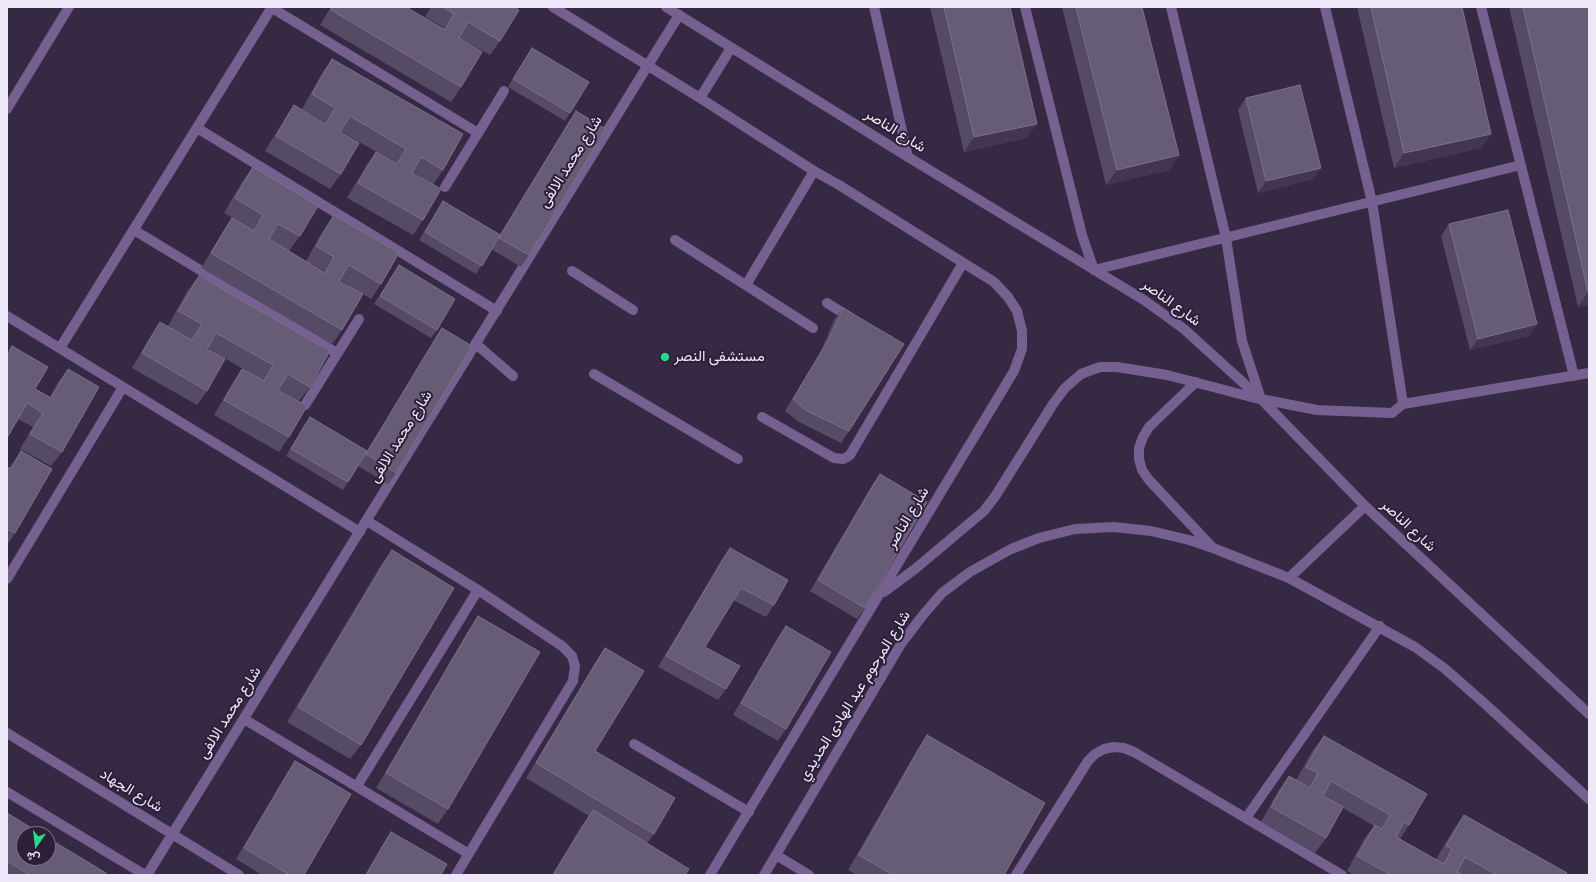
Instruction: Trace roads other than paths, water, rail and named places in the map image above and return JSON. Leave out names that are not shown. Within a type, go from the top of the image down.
[{"type":"street","points":[[7,109],[69,7]]},
{"type":"street","points":[[60,348],[272,7],[478,133]]},
{"type":"street","name":"شارع الناصر","points":[[553,7],[994,282],[1008,297],[1017,312],[1022,330],[1022,349],[1014,371],[880,594]]},
{"type":"street","name":"شارع الناصر","points":[[666,7],[908,157],[1144,300],[1184,329],[1261,399],[1365,506],[1589,714]]},
{"type":"street","points":[[874,7],[908,157]]},
{"type":"street","points":[[1025,7],[1082,235],[1094,270],[1521,165]]},
{"type":"street","points":[[1171,7],[1226,238],[1242,341],[1261,399]]},
{"type":"street","points":[[1325,7],[1372,202],[1404,404]]},
{"type":"street","points":[[1481,7],[1574,376]]},
{"type":"street","name":"شارع محمد الالفى","points":[[146,875],[367,521],[679,15]]},
{"type":"street","points":[[700,98],[732,48]]},
{"type":"street","points":[[445,187],[504,92]]},
{"type":"street","points":[[197,128],[497,310]]},
{"type":"street","points":[[746,284],[814,171]]},
{"type":"street","points":[[134,230],[337,353]]},
{"type":"street","points":[[675,240],[813,328]]},
{"type":"street","points":[[762,417],[834,458],[843,459],[850,455],[906,352],[963,263]]},
{"type":"street","points":[[572,271],[633,310]]},
{"type":"street","points":[[827,303],[858,323]]},
{"type":"street","points":[[7,316],[360,532]]},
{"type":"street","points":[[305,404],[359,319]]},
{"type":"street","points":[[476,344],[513,376]]},
{"type":"street","points":[[880,594],[915,569],[970,524],[984,510],[996,495],[1053,404],[1065,388],[1081,374],[1100,367],[1117,367],[1167,375],[1261,399],[1317,410],[1392,413],[1404,404],[1589,373]]},
{"type":"street","points":[[594,374],[738,459]]},
{"type":"street","points":[[1196,382],[1149,427],[1139,448],[1139,459],[1142,470],[1149,480],[1213,548]]},
{"type":"street","points":[[7,579],[123,387]]},
{"type":"street","points":[[1289,578],[1365,506]]},
{"type":"street","points":[[367,521],[478,590],[562,646],[572,656],[575,666],[573,681],[456,875]]},
{"type":"street","name":"شارع المرحوم عبد الهادى الحديدي","points":[[764,875],[901,644],[923,614],[942,593],[970,572],[1012,549],[1039,538],[1075,529],[1114,527],[1151,531],[1188,540],[1213,548],[1289,578],[1380,626]]},
{"type":"street","points":[[357,786],[478,590]]},
{"type":"street","name":"شارع المرحوم عبد الهادى الحديدي","points":[[710,875],[880,594]]},
{"type":"street","points":[[1246,818],[1380,626],[1415,646],[1444,668],[1589,799]]},
{"type":"street","points":[[244,719],[469,854]]},
{"type":"street","name":"شارع الجهاد","points":[[7,733],[239,875]]},
{"type":"street","points":[[634,744],[749,812]]},
{"type":"street","points":[[1016,875],[1088,762],[1095,754],[1104,749],[1114,747],[1124,748],[1134,752],[1342,875]]},
{"type":"street","points":[[7,792],[146,875]]},
{"type":"street","points":[[776,855],[809,875]]},
{"type":"place","name":"مستشفى النصر","points":[[665,357]]}]
